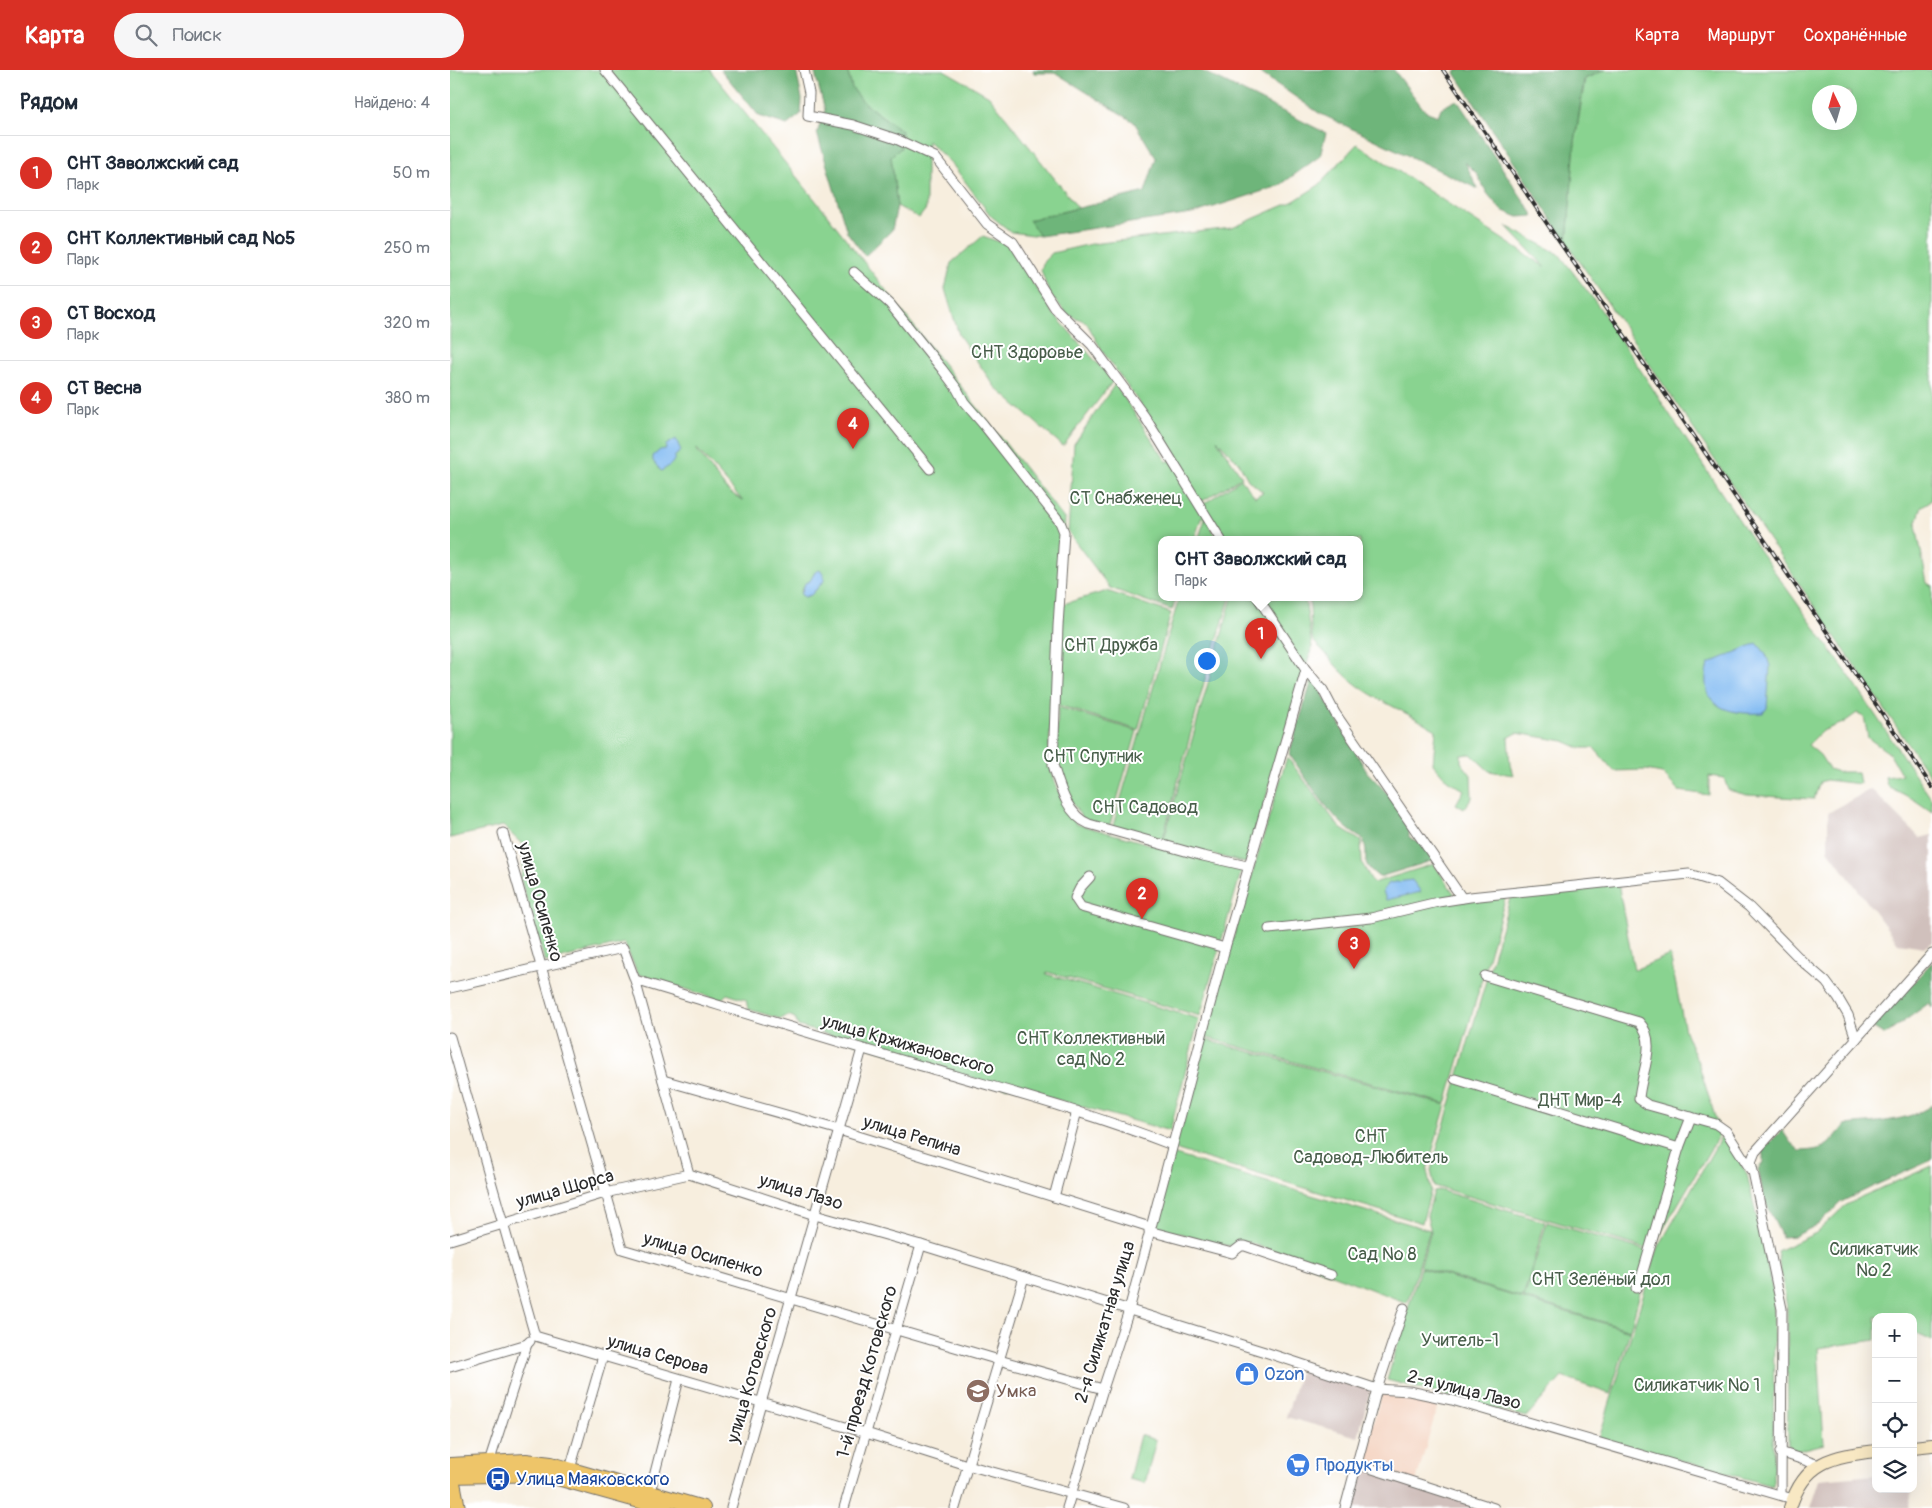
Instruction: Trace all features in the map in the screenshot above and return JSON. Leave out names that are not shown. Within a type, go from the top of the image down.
[{"type":"main road","points":[[1917,1447],[1932,1445]]},
{"type":"main road","points":[[1788,1501],[1805,1478],[1819,1465],[1839,1456],[1872,1452]]},
{"type":"main road","points":[[451,1470],[489,1463],[533,1462],[570,1469],[703,1508]]},
{"type":"main road","points":[[451,1470],[458,1508]]},
{"type":"main road","points":[[451,1470],[543,1474],[664,1508]]},
{"type":"street","points":[[605,70],[930,469]]},
{"type":"street","points":[[804,70],[809,93],[808,116],[853,124],[896,139],[935,157],[987,224],[1013,242],[1055,308],[1092,345],[1145,417],[1219,536]]},
{"type":"street","points":[[854,272],[890,304],[942,369],[964,402],[1060,522],[1064,532],[1058,626],[1053,765],[1058,783],[1071,810],[1080,820],[1089,824],[1247,866]]},
{"type":"street","points":[[1260,601],[1306,670],[1324,690],[1335,713],[1462,898]]},
{"type":"street","name":"2-я Силикатная улица","points":[[1067,1508],[1129,1310],[1247,866],[1306,670]]},
{"type":"street","name":"улица Осипенко","points":[[503,833],[622,1249],[1103,1389]]},
{"type":"street","points":[[1269,929],[1371,918],[1462,898],[1689,874],[1718,883],[1749,907],[1803,962],[1826,982],[1848,1015],[1856,1039]]},
{"type":"street","points":[[1090,876],[1080,888],[1075,898],[1081,907],[1225,948]]},
{"type":"street","points":[[450,988],[623,948],[635,980],[690,1174]]},
{"type":"street","points":[[1788,1501],[1780,1452],[1782,1309],[1750,1162],[1755,1152],[1932,954]]},
{"type":"street","points":[[1486,976],[1639,1022],[1645,1028],[1648,1037],[1647,1058],[1639,1089],[1639,1099],[1648,1105],[1716,1124],[1726,1131],[1752,1170]]},
{"type":"street","name":"улица Кржижановского","points":[[635,980],[862,1049],[1077,1111],[1172,1145]]},
{"type":"street","points":[[450,1037],[535,1336],[527,1344],[489,1463]]},
{"type":"street","name":"улица Котовского","points":[[731,1508],[862,1049]]},
{"type":"street","points":[[1455,1079],[1679,1148]]},
{"type":"street","name":"улица Репина","points":[[663,1080],[839,1130],[1150,1229],[1232,1253],[1241,1246],[1245,1246],[1330,1275]]},
{"type":"street","points":[[1054,1197],[1077,1111]]},
{"type":"street","points":[[1636,1288],[1639,1285],[1679,1148],[1691,1117]]},
{"type":"street","name":"улица Щорса","points":[[450,1240],[605,1193],[690,1174]]},
{"type":"street","name":"улица Лазо","points":[[690,1174],[816,1215],[921,1245],[1129,1310]]},
{"type":"street","name":"1-й проезд Котовского","points":[[844,1508],[921,1245]]},
{"type":"street","points":[[955,1508],[1024,1277]]},
{"type":"street","points":[[1345,1508],[1377,1389],[1404,1308]]},
{"type":"street","name":"2-я улица Лазо","points":[[1129,1310],[1377,1389],[1409,1391],[1452,1400],[1788,1501]]},
{"type":"street","name":"улица Серова","points":[[535,1336],[866,1433],[967,1466],[1124,1508]]},
{"type":"street","points":[[450,1367],[527,1344]]},
{"type":"street","points":[[570,1469],[604,1356]]},
{"type":"street","points":[[650,1492],[680,1378]]},
{"type":"street","points":[[1780,1452],[1819,1465]]},
{"type":"street","points":[[1357,1464],[1494,1508]]},
{"type":"shaded area","points":[[1871,789],[1920,838],[1932,835],[1932,942],[1925,947],[1898,943],[1828,850],[1828,813]]},
{"type":"shaded area","points":[[1302,1365],[1371,1387],[1358,1437],[1286,1417]]},
{"type":"shaded area","points":[[1383,1391],[1438,1405],[1416,1481],[1360,1463]]},
{"type":"shaded area","points":[[1364,1469],[1490,1508],[1353,1508]]},
{"type":"shaded area","points":[[1872,1475],[1872,1493],[1912,1493],[1908,1508],[1810,1508],[1819,1480]]},
{"type":"green space","name":"СНТ Коллективный сад № 2","points":[[450,70],[710,70],[825,212],[1065,520],[1048,762],[1061,798],[1076,824],[1242,869],[1200,1016],[1047,972],[1046,974],[1199,1019],[1170,1131],[1008,1086],[1008,1088],[798,1026],[795,1018],[788,1015],[781,1019],[748,1009],[746,1000],[727,994],[721,1000],[638,974],[624,943],[545,962],[520,878],[523,871],[523,845],[503,826],[450,838]],"holes":[[[666,449],[681,451],[658,469],[662,451]],[[696,449],[743,501],[727,490]],[[820,571],[818,588],[811,595],[805,597],[801,592],[802,589],[813,579],[815,572]]]},
{"type":"green space","points":[[721,70],[796,70],[802,99],[801,114],[787,125],[759,116]]},
{"type":"green space","points":[[814,70],[847,70],[852,88],[864,103],[902,131],[901,148],[891,156],[897,206],[892,230],[865,256],[847,232],[817,133],[825,110]]},
{"type":"green space","points":[[847,70],[944,70],[989,96],[1078,208],[1030,220],[1040,236],[1011,232],[991,216],[952,164],[928,141],[926,209],[919,218],[897,206],[891,156],[902,131],[864,103],[852,88]]},
{"type":"green space","points":[[1033,70],[1200,70],[1326,133],[1320,156],[1279,186],[1192,214],[1040,236],[1029,220],[1145,192],[1156,158],[1134,122],[1056,73],[1034,73]]},
{"type":"green space","points":[[1256,70],[1394,70],[1425,111],[1438,116],[1441,108],[1457,100],[1534,216],[1518,217],[1501,210],[1487,193],[1477,174],[1465,162],[1478,189],[1319,113]]},
{"type":"green space","points":[[1457,70],[1605,70],[1584,79],[1575,142],[1567,243],[1455,73]]},
{"type":"green space","points":[[1605,70],[1932,70],[1932,500],[1922,506],[1916,525],[1927,583],[1932,586],[1932,779],[1567,243],[1575,142],[1585,79]]},
{"type":"green space","name":"СТ Снабженец","points":[[1357,144],[1545,267],[1506,226],[1559,254],[1597,304],[1759,550],[1850,677],[1932,800],[1932,812],[1913,799],[1887,786],[1885,777],[1902,775],[1889,753],[1868,738],[1864,716],[1857,713],[1843,723],[1822,731],[1808,745],[1820,755],[1829,769],[1838,772],[1858,772],[1860,784],[1826,780],[1820,782],[1814,799],[1747,795],[1728,790],[1724,778],[1709,776],[1709,795],[1679,791],[1662,773],[1646,770],[1614,771],[1594,748],[1580,748],[1564,741],[1517,733],[1508,738],[1510,765],[1513,775],[1489,771],[1471,754],[1461,755],[1461,762],[1471,775],[1472,798],[1464,809],[1456,804],[1464,790],[1447,780],[1433,764],[1436,730],[1364,690],[1338,668],[1313,640],[1309,601],[1363,601],[1363,536],[1220,536],[1202,516],[1195,536],[1158,536],[1158,601],[1175,601],[1172,610],[1110,588],[1068,532],[1074,444],[1115,384],[1167,462],[1177,456],[1103,352],[1086,322],[1067,314],[1049,293],[1041,270],[1044,261],[1052,253],[1091,244],[1232,228],[1294,201],[1319,185]],"holes":[[[1217,440],[1239,463],[1248,480],[1263,492],[1255,497],[1241,479],[1202,505],[1201,502],[1242,477]]]},
{"type":"green space","name":"СНТ Здоровье","points":[[983,236],[1008,245],[1053,313],[1113,381],[1063,446],[995,387],[959,335],[945,289],[951,263]]},
{"type":"green space","points":[[1205,519],[1216,536],[1199,536]]},
{"type":"green space","name":"СНТ Дружба","points":[[1107,591],[1171,613],[1138,730],[1058,705],[1063,604]]},
{"type":"green space","name":"СНТ Садовод","points":[[1178,601],[1229,601],[1204,683],[1162,842],[1112,829]]},
{"type":"green space","points":[[1231,601],[1305,601],[1312,647],[1246,863],[1163,842]]},
{"type":"green space","points":[[1312,680],[1318,686],[1367,772],[1388,794],[1409,821],[1409,837],[1421,843],[1438,859],[1379,877],[1368,867],[1363,839],[1341,823],[1331,812],[1289,754]]},
{"type":"green space","name":"СНТ Спутник","points":[[1058,707],[1137,731],[1109,828],[1082,818],[1065,792],[1056,764]]},
{"type":"green space","points":[[1287,757],[1340,828],[1361,841],[1362,863],[1373,883],[1434,864],[1459,901],[1506,896],[1446,1104],[1204,1037]]},
{"type":"green space","name":"ДНТ Мир-4","points":[[1618,883],[1634,970],[1670,955],[1685,1031],[1699,1065],[1720,1133],[1651,1250],[1434,1186],[1431,1170],[1511,895]]},
{"type":"green space","points":[[1932,962],[1932,1008],[1929,1003],[1885,1035],[1872,1027]]},
{"type":"green space","name":"СНТ Садовод-Любитель","points":[[1203,1039],[1446,1105],[1427,1170],[1431,1190],[1422,1223],[1171,1148]]},
{"type":"green space","points":[[1932,1105],[1932,1160],[1841,1202],[1819,1224],[1795,1236],[1782,1237],[1765,1202],[1758,1169],[1763,1163],[1763,1149],[1782,1130],[1790,1142],[1800,1151],[1822,1148],[1831,1142],[1845,1125],[1901,1118],[1923,1111]]},
{"type":"green space","name":"Силикатчик № 1","points":[[1721,1137],[1727,1140],[1747,1174],[1774,1296],[1773,1486],[1599,1438],[1658,1248]]},
{"type":"green space","name":"Сад № 8","points":[[1172,1154],[1430,1230],[1407,1303],[1248,1242],[1229,1246],[1155,1227]]},
{"type":"green space","name":"Силикатчик № 2","points":[[1932,1166],[1932,1341],[1917,1334],[1917,1313],[1872,1313],[1872,1341],[1818,1348],[1824,1444],[1797,1451],[1788,1445],[1787,1307],[1777,1251],[1816,1233],[1845,1206],[1863,1196]]},
{"type":"green space","points":[[1439,1190],[1545,1222],[1523,1298],[1420,1267],[1431,1231],[1427,1216],[1434,1191]]},
{"type":"green space","name":"СНТ Зелёный дол","points":[[1547,1222],[1651,1252],[1630,1330],[1524,1298]]},
{"type":"green space","name":"Учитель-1","points":[[1420,1268],[1630,1331],[1610,1394],[1562,1377],[1526,1417],[1387,1380]]},
{"type":"green space","points":[[1140,1435],[1156,1440],[1145,1483],[1129,1479]]},
{"type":"water","points":[[676,439],[681,451],[675,456],[670,465],[661,471],[653,461],[653,456],[660,450],[666,449],[666,445]]},
{"type":"water","points":[[820,570],[824,576],[824,581],[811,595],[805,597],[801,595],[805,583],[810,581],[815,572]]},
{"type":"water","points":[[1757,643],[1766,654],[1770,666],[1767,708],[1763,713],[1727,710],[1711,699],[1707,690],[1708,664]]},
{"type":"water","points":[[1412,880],[1421,892],[1386,900],[1383,891],[1389,883]]},
{"type":"railway","points":[[1443,70],[1932,787]]},
{"type":"place","name":"СТ Весна","points":[[853,449]]},
{"type":"place","name":"СНТ Заволжский сад","points":[[1261,659]]},
{"type":"place","name":"СНТ Коллективный сад №5","points":[[1142,919]]},
{"type":"place","name":"СТ Восход","points":[[1354,969]]},
{"type":"place","name":"Ozon","points":[[1247,1374]]},
{"type":"place","name":"Умка","points":[[978,1391]]},
{"type":"place","name":"Продукты","points":[[1298,1465]]},
{"type":"place","name":"Улица Маяковского","points":[[498,1479]]}]
